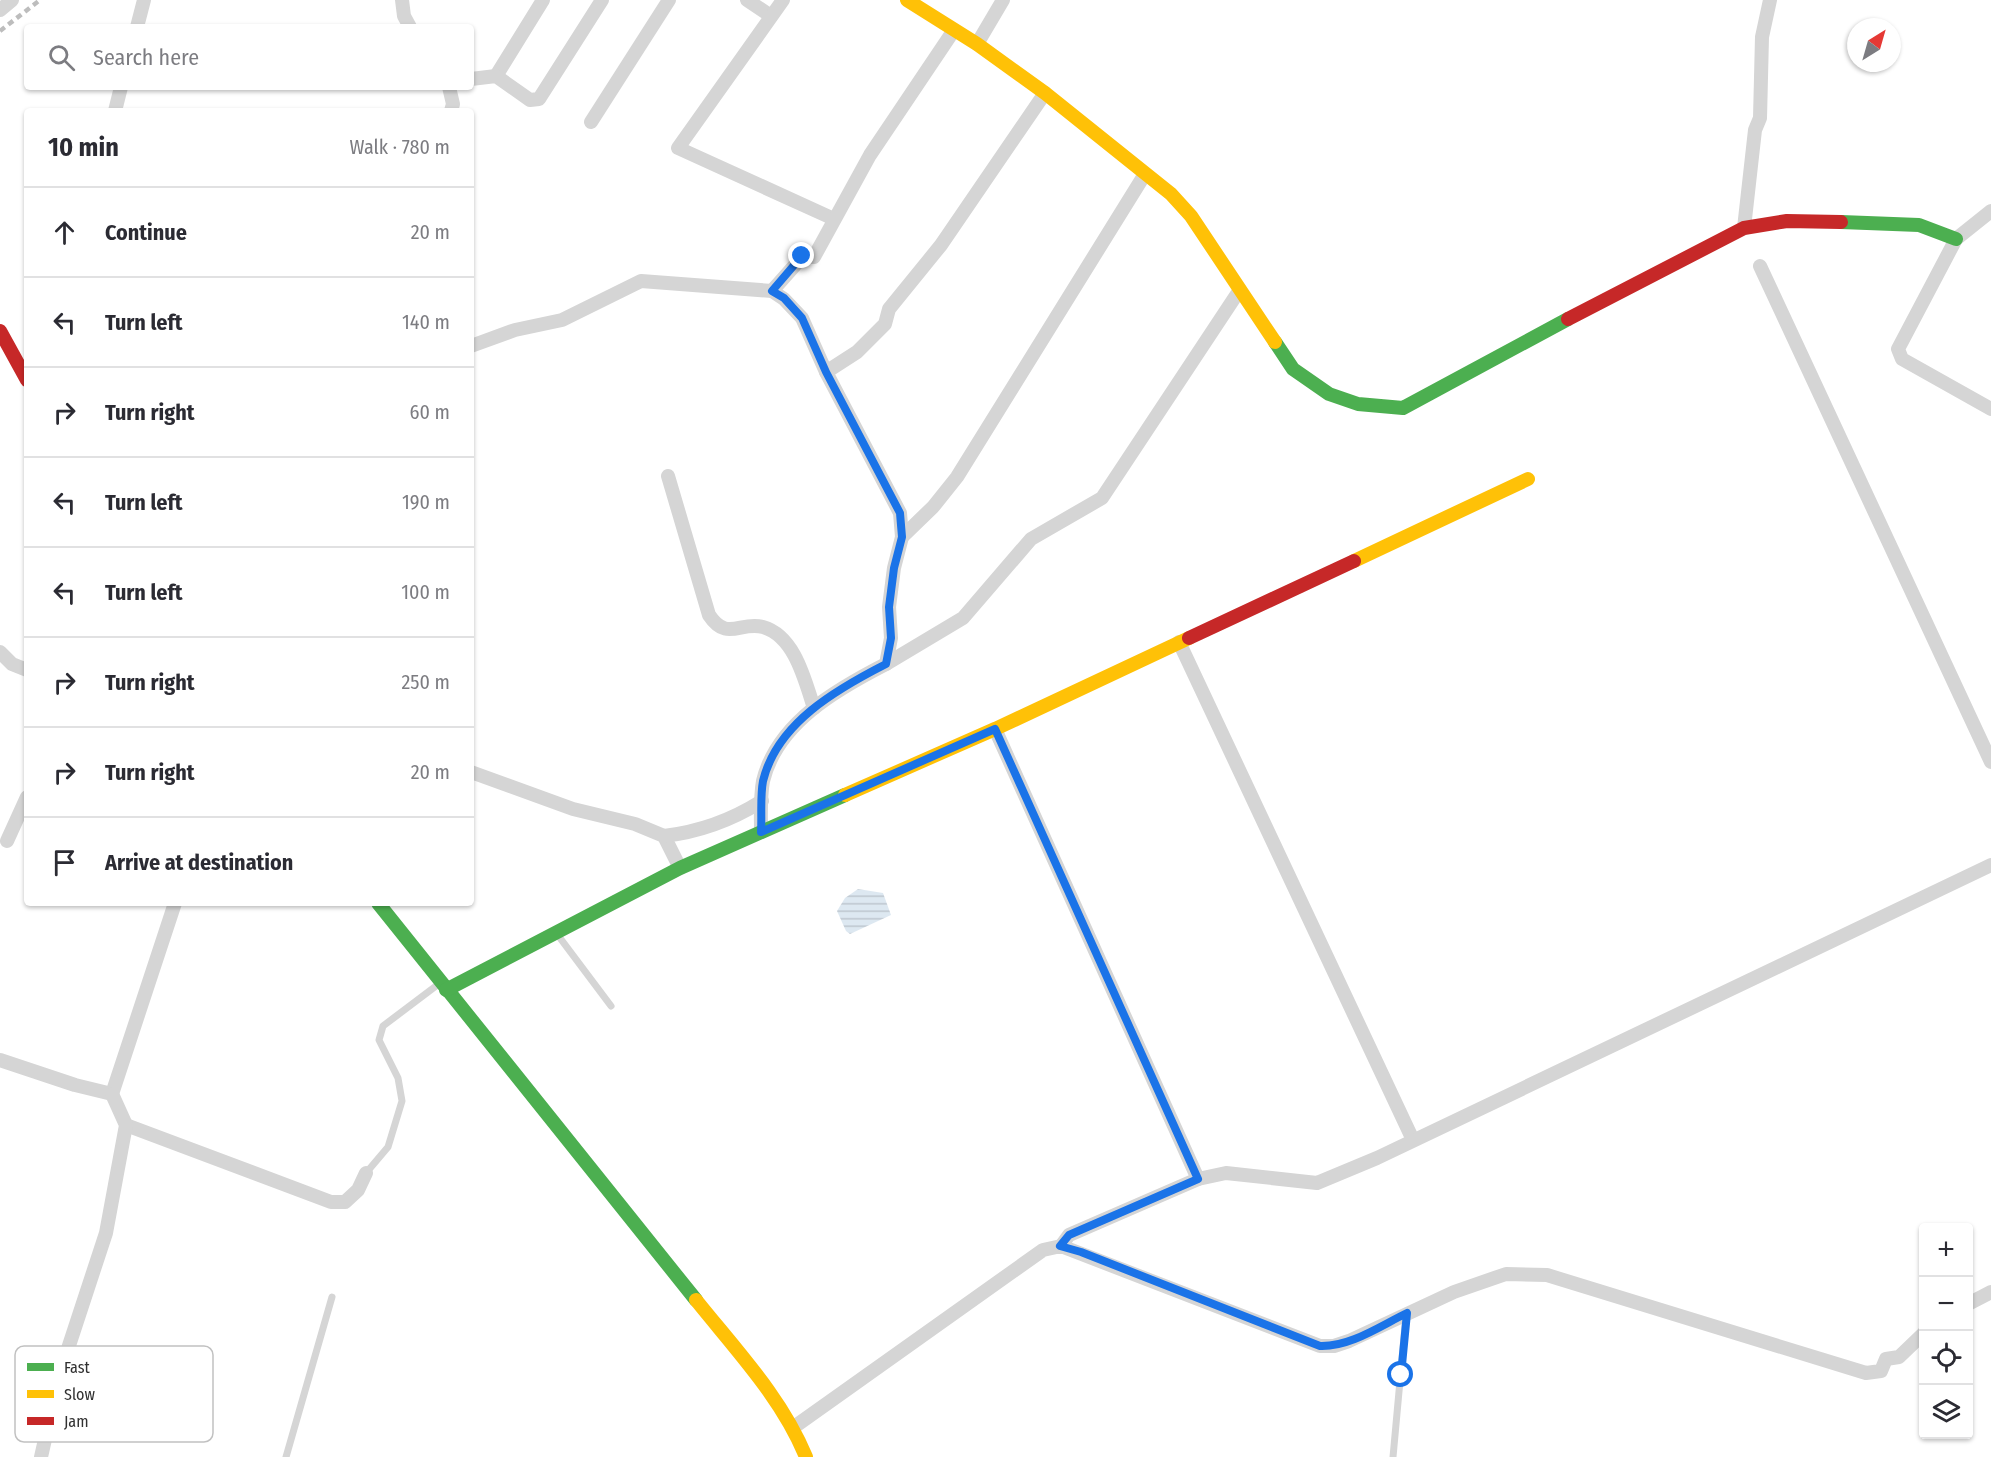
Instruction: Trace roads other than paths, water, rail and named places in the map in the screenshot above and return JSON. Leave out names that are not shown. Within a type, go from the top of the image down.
[{"type":"street","points":[[0,10],[12,0]]},
{"type":"street","points":[[138,24],[144,0]]},
{"type":"street","points":[[402,0],[404,16],[408,24]]},
{"type":"street","points":[[496,76],[543,0]]},
{"type":"street","points":[[474,79],[496,76],[530,100],[539,99],[602,0]]},
{"type":"street","points":[[591,122],[669,0]]},
{"type":"street","points":[[747,0],[771,16]]},
{"type":"street","points":[[783,0],[678,148],[834,219]]},
{"type":"street","points":[[907,0],[977,44],[1046,93],[1171,194],[1191,216],[1239,291],[1305,383],[1357,404],[1386,409],[1403,408],[1658,270],[1744,228],[1787,221],[1882,222],[1918,225],[1956,239]]},
{"type":"street","points":[[977,44],[1003,0]]},
{"type":"street","points":[[1744,228],[1755,130],[1760,118],[1762,37],[1770,0]]},
{"type":"street","points":[[772,291],[802,256],[814,257],[870,154],[954,30]]},
{"type":"street","points":[[116,108],[120,90]]},
{"type":"street","points":[[450,90],[452,108]]},
{"type":"street","points":[[826,372],[857,352],[885,324],[890,309],[941,245],[1046,93]]},
{"type":"street","points":[[902,537],[933,507],[957,477],[1145,174]]},
{"type":"street","points":[[1991,211],[1956,239],[1898,349],[1902,359],[1991,409]]},
{"type":"street","points":[[1760,266],[1991,762]]},
{"type":"street","points":[[474,345],[515,330],[562,320],[641,281],[772,291],[784,298],[802,318],[826,372],[900,513],[902,537],[894,568],[889,607],[891,638],[886,664]]},
{"type":"street","points":[[761,832],[763,782],[774,752],[814,708],[849,683],[886,664],[963,618],[1031,539],[1102,498],[1239,291]]},
{"type":"street","points":[[0,331],[24,375]]},
{"type":"street","points":[[668,476],[709,615],[716,626],[725,630],[764,627],[781,639],[794,655],[814,708]]},
{"type":"street","points":[[443,987],[557,934],[680,868],[995,729],[1528,479]]},
{"type":"street","points":[[1179,642],[1413,1140]]},
{"type":"street","points":[[0,652],[12,664],[24,669]]},
{"type":"street","points":[[995,729],[1198,1179]]},
{"type":"street","points":[[474,773],[573,809],[635,824],[664,836],[690,833],[743,813],[762,801]]},
{"type":"street","points":[[7,841],[23,818]]},
{"type":"street","points":[[664,836],[680,868]]},
{"type":"street","points":[[1060,1246],[1069,1235],[1198,1179],[1226,1173],[1317,1183],[1377,1158],[1991,865]]},
{"type":"street","points":[[69,1346],[106,1233],[126,1125],[112,1094],[172,906]]},
{"type":"street","points":[[380,906],[778,1403],[794,1427],[806,1457]]},
{"type":"street","points":[[1,1064],[112,1094]]},
{"type":"street","points":[[126,1125],[331,1202],[345,1202],[358,1190],[366,1173]]},
{"type":"street","points":[[794,1427],[1042,1250],[1060,1246],[1081,1252],[1320,1346],[1334,1346],[1349,1341],[1407,1313],[1506,1274],[1547,1275],[1866,1373],[1881,1371],[1886,1359],[1899,1357],[1919,1337]]},
{"type":"street","points":[[1973,1301],[1991,1292]]},
{"type":"street","points":[[41,1457],[44,1442]]},
{"type":"lane","points":[[557,934],[611,1006]]},
{"type":"lane","points":[[366,1173],[388,1147],[402,1101],[398,1078],[380,1040],[383,1026],[443,987]]},
{"type":"lane","points":[[286,1457],[332,1297]]},
{"type":"lane","points":[[1393,1457],[1407,1313]]},
{"type":"railway","points":[[0,31],[40,0]]}]
